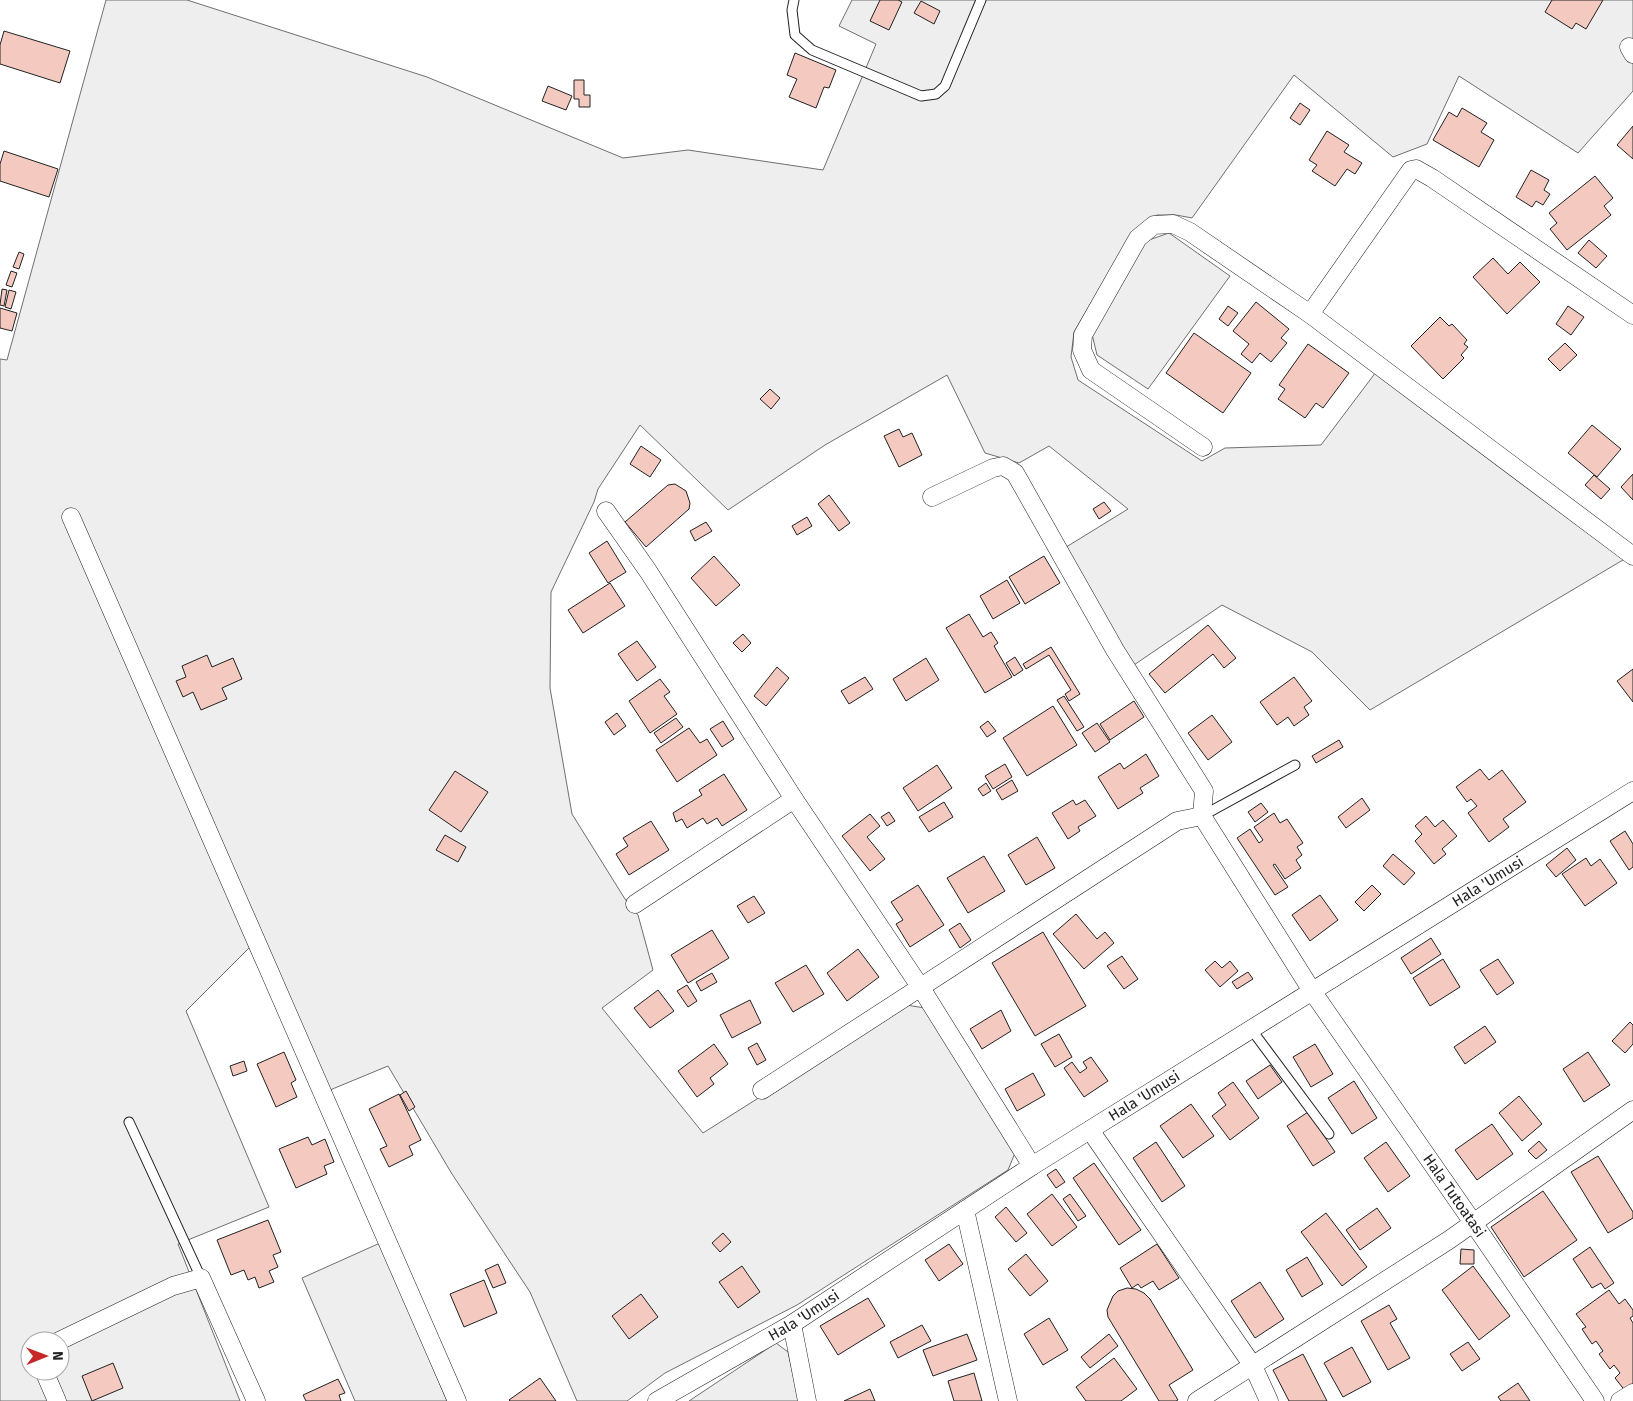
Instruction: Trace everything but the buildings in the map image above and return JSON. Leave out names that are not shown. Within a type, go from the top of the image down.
[{"type":"street","points":[[1310,314],[1411,170],[1416,169],[1633,315]]},
{"type":"street","points":[[1203,447],[1091,370],[1082,350],[1083,335],[1138,238],[1154,225],[1173,224],[1190,232],[1310,314],[1633,556]]},
{"type":"street","points":[[762,1090],[1177,822],[1202,816],[1204,791],[1115,650],[1015,473],[1003,466],[993,468],[932,497]]},
{"type":"street","points":[[606,511],[648,571],[794,799],[921,988],[1032,1166]]},
{"type":"street","points":[[71,517],[458,1401]]},
{"type":"street","name":"Hala 'Umusi","points":[[657,1401],[792,1324],[1032,1166],[1633,791]]},
{"type":"street","points":[[635,904],[794,799]]},
{"type":"street","name":"Hala Tutoatasi","points":[[1202,816],[1312,992],[1595,1401]]},
{"type":"street","points":[[1197,1401],[1474,1224],[1633,1110]]},
{"type":"street","points":[[1090,1130],[1253,1366],[1269,1401]]},
{"type":"street","points":[[965,1210],[1008,1401]]},
{"type":"street","points":[[70,1336],[173,1286],[201,1278],[256,1401]]},
{"type":"street","points":[[792,1324],[807,1401]]},
{"type":"street","points":[[48,1381],[57,1401]]},
{"type":"street","points":[[1620,1401],[1633,1393]]},
{"type":"lane","points":[[794,0],[792,10],[795,35],[812,50],[921,96],[936,94],[945,86],[981,0]]},
{"type":"lane","points":[[1202,816],[1295,765]]},
{"type":"lane","points":[[1251,1029],[1329,1134]]},
{"type":"lane","points":[[129,1122],[201,1278]]},
{"type":"shaded area","points":[[106,0],[187,0],[427,77],[623,158],[688,150],[823,170],[876,44],[839,26],[852,0],[1633,0],[1633,91],[1578,153],[1459,76],[1427,144],[1393,157],[1294,75],[1192,218],[1176,215],[1157,215],[1133,231],[1074,332],[1071,357],[1078,380],[1202,461],[1225,448],[1321,445],[1379,368],[1633,554],[1370,710],[1312,652],[1222,605],[1131,667],[1063,549],[1128,509],[1049,446],[1019,463],[985,453],[947,375],[825,445],[728,510],[640,425],[598,489],[594,502],[551,592],[550,688],[572,814],[625,899],[638,915],[653,970],[602,1008],[703,1133],[906,1005],[925,1008],[1015,1153],[1008,1170],[797,1305],[665,1373],[627,1401],[577,1401],[530,1292],[452,1174],[388,1066],[330,1090],[249,948],[186,1011],[269,1207],[178,1244],[240,1401],[0,1401],[0,359],[7,360]]},
{"type":"shaded area","points":[[1169,233],[1230,276],[1148,389],[1097,355],[1092,334],[1146,241]]},
{"type":"shaded area","points":[[380,1243],[447,1401],[355,1401],[302,1278]]},
{"type":"shaded area","points":[[776,1343],[788,1352],[799,1401],[689,1401]]}]
